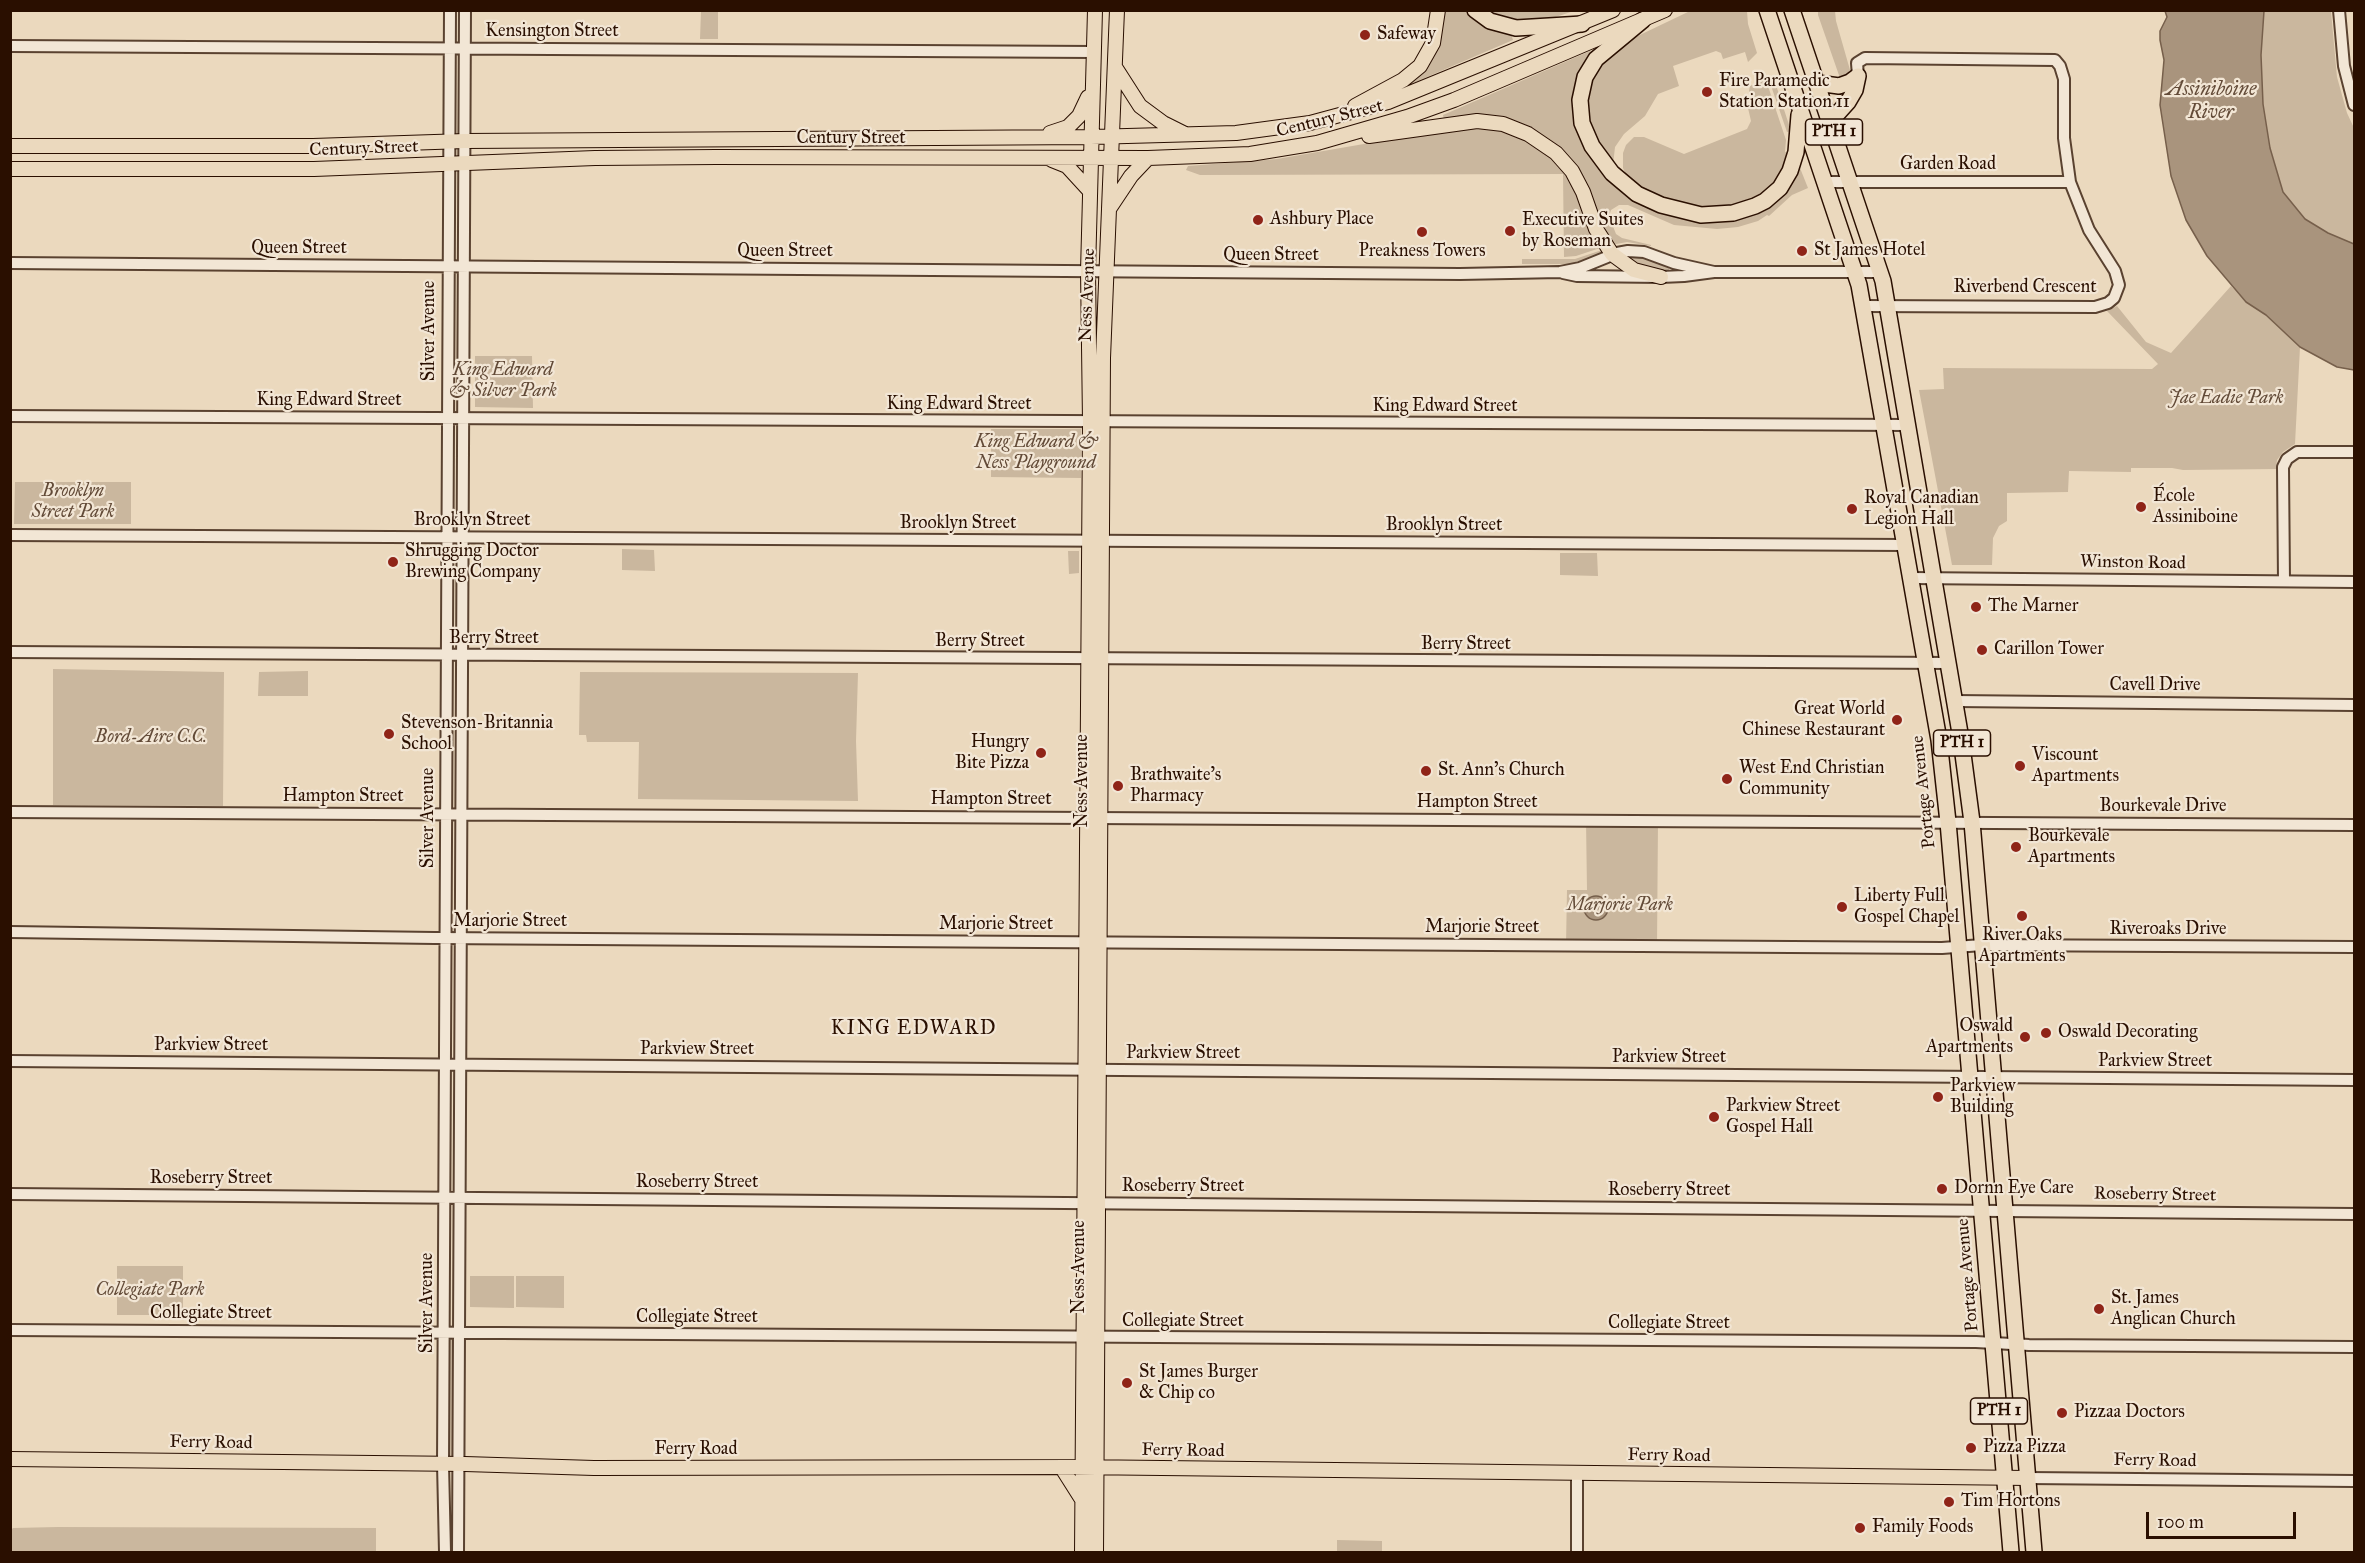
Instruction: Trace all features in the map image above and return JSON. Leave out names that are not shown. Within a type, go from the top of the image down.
[{"type":"highway","points":[[1475,10],[1490,21],[1516,28],[1582,24]]},
{"type":"highway","name":"Portage Avenue","points":[[1767,10],[1856,272],[1885,425],[1939,740],[2011,1552]]},
{"type":"highway","name":"PTH 1","points":[[1792,10],[1880,272],[1888,305],[1955,701],[1972,822],[2034,1552]]},
{"type":"highway","points":[[1801,37],[1806,10]]},
{"type":"highway","points":[[1643,20],[1596,59],[1585,77],[1580,100],[1582,123],[1592,146],[1612,173],[1637,194],[1661,205],[1701,214],[1733,213],[1765,201],[1780,188],[1790,171],[1796,152],[1800,109]]},
{"type":"highway","points":[[1817,83],[1839,86],[1858,76]]},
{"type":"highway","points":[[1830,122],[1848,102],[1855,90],[1858,76]]},
{"type":"main road","name":"Ness Avenue","points":[[1082,1552],[1082,1467],[1090,1338],[1093,1070],[1096,422],[1088,271],[1095,10]]},
{"type":"main road","name":"Ness Avenue","points":[[1096,422],[1107,271],[1117,10]]},
{"type":"main road","points":[[1333,118],[1415,71],[1425,60],[1433,43],[1438,10]]},
{"type":"main road","name":"Century Street","points":[[10,146],[301,146],[465,141],[1187,135],[1283,127],[1333,118],[1417,92],[1613,10]]},
{"type":"main road","name":"Century Street","points":[[10,169],[250,170],[683,157],[1148,158],[1250,154],[1340,138],[1407,117],[1454,100],[1665,10]]},
{"type":"main road","points":[[1116,67],[1140,106],[1162,123],[1187,135]]},
{"type":"main road","points":[[1041,137],[1068,127],[1079,116],[1092,87]]},
{"type":"main road","points":[[1340,138],[1396,134],[1477,122],[1494,122],[1520,130],[1549,147],[1572,171],[1583,192],[1596,229],[1612,254],[1629,267],[1661,277]]},
{"type":"main road","points":[[1047,158],[1066,166],[1089,190]]},
{"type":"main road","points":[[1108,209],[1131,176],[1148,158]]},
{"type":"main road","name":"Ness Avenue","points":[[1090,1338],[1097,1468],[1096,1552]]},
{"type":"main road","name":"Ferry Road","points":[[10,1459],[459,1464],[594,1468],[1082,1467],[2028,1478]]},
{"type":"main road","points":[[1062,1468],[1081,1498]]},
{"type":"street","name":"Silver Avenue","points":[[445,1552],[443,1464],[447,165],[450,10]]},
{"type":"street","name":"Silver Avenue","points":[[458,1552],[465,10]]},
{"type":"street","points":[[2339,10],[2344,66],[2355,105]]},
{"type":"street","name":"Kensington Street","points":[[10,46],[1094,52]]},
{"type":"street","name":"Riverbend Crescent","points":[[1858,76],[1857,63],[1865,58],[2055,60],[2060,66],[2064,79],[2064,138],[2070,182],[2089,230],[2118,278],[2118,292],[2108,303],[2095,307],[1863,306]]},
{"type":"street","name":"Garden Road","points":[[1825,182],[2070,182]]},
{"type":"street","name":"Queen Street","points":[[10,263],[1460,274],[1560,272],[1589,265],[1612,254],[1637,251],[1674,263],[1714,272]]},
{"type":"street","name":"Queen Street","points":[[1560,272],[1577,276],[1661,277],[1714,272],[1880,272]]},
{"type":"street","name":"King Edward Street","points":[[10,416],[1908,425]]},
{"type":"street","points":[[2284,581],[2283,466],[2287,459],[2297,452],[2355,452]]},
{"type":"street","name":"Brooklyn Street","points":[[10,535],[1905,545]]},
{"type":"street","name":"Winston Road","points":[[1911,578],[2355,582]]},
{"type":"street","name":"Berry Street","points":[[10,652],[1949,663]]},
{"type":"street","name":"Cavell Drive","points":[[1955,701],[2355,705]]},
{"type":"street","name":"Hampton Street","points":[[10,812],[1972,822]]},
{"type":"street","name":"Bourkevale Drive","points":[[1972,822],[2355,825]]},
{"type":"street","name":"Marjorie Street","points":[[10,932],[446,938],[1959,947],[1982,945]]},
{"type":"street","name":"Riveroaks Drive","points":[[1982,945],[2355,947]]},
{"type":"street","name":"Parkview Street","points":[[10,1061],[2355,1080]]},
{"type":"street","name":"Roseberry Street","points":[[10,1194],[2355,1214]]},
{"type":"street","name":"Collegiate Street","points":[[10,1330],[2355,1347]]},
{"type":"street","points":[[1577,1473],[1577,1552]]},
{"type":"street","name":"Ferry Road","points":[[2028,1478],[2355,1481]]},
{"type":"green space","points":[[701,11],[718,11],[718,39],[700,39]]},
{"type":"green space","points":[[1443,11],[1469,11],[1511,34],[1513,40],[1406,86],[1441,36]]},
{"type":"green space","points":[[1484,11],[1574,11],[1537,23],[1511,21]]},
{"type":"green space","points":[[1690,11],[1747,11],[1748,24],[1757,53],[1748,62],[1745,52],[1723,59],[1721,53],[1716,51],[1673,66],[1679,86],[1658,94],[1645,116],[1624,134],[1615,147],[1613,165],[1604,157],[1585,113],[1591,75],[1621,44]]},
{"type":"green space","points":[[1818,11],[1835,11],[1850,70],[1847,77],[1841,81],[1818,15]]},
{"type":"green space","points":[[2264,11],[2331,11],[2337,77],[2347,113],[2354,128],[2354,244],[2328,233],[2305,219],[2283,192],[2270,148],[2263,104],[2261,55]]},
{"type":"green space","points":[[1590,51],[1593,56],[1574,106],[1633,196],[1743,216],[1798,163],[1808,188],[1792,195],[1769,216],[1758,221],[1738,227],[1717,229],[1674,225],[1628,205],[1619,205],[1611,210],[1609,216],[1616,234],[1622,238],[1651,246],[1627,242],[1611,245],[1544,137],[1444,120],[1443,115]]},
{"type":"green space","points":[[1766,80],[1786,140],[1785,152],[1790,154],[1786,167],[1769,191],[1742,206],[1703,210],[1651,195],[1627,177],[1623,168],[1623,153],[1626,145],[1634,137],[1644,137],[1684,154],[1747,129],[1751,121],[1748,108],[1754,105],[1749,91],[1750,86]]},
{"type":"green space","points":[[1769,80],[1776,85],[1791,131],[1787,132]]},
{"type":"green space","points":[[1468,126],[1503,129],[1538,144],[1569,174],[1593,237],[1600,248],[1576,256],[1564,257],[1563,174],[1200,175],[1186,170],[1188,166],[1277,159]]},
{"type":"green space","points":[[1602,250],[1603,253],[1573,264],[1522,264],[1522,259],[1575,259]]},
{"type":"green space","points":[[1626,256],[1640,257],[1669,268],[1669,271],[1640,266]]},
{"type":"green space","name":"Jae Eadie Park","points":[[2231,286],[2246,302],[2266,315],[2300,347],[2295,444],[2283,452],[2277,460],[2276,469],[2131,468],[2131,472],[2069,471],[2068,492],[2007,493],[2007,521],[1999,526],[1993,538],[1992,565],[1952,565],[1919,390],[1944,389],[1943,368],[2152,369],[2158,364],[2107,311],[2117,306],[2146,342],[2171,353]]},
{"type":"green space","name":"King Edward & Silver Park","points":[[475,356],[532,356],[533,408],[475,407]]},
{"type":"green space","name":"King Edward & Ness Playground","points":[[991,429],[1081,429],[1081,478],[991,477]]},
{"type":"green space","name":"Brooklyn Street Park","points":[[15,482],[131,482],[131,524],[14,524]]},
{"type":"green space","points":[[622,549],[654,550],[655,571],[622,570]]},
{"type":"green space","points":[[1068,551],[1079,551],[1079,573],[1069,574]]},
{"type":"green space","points":[[1560,553],[1597,553],[1598,576],[1560,575]]},
{"type":"green space","name":"Bord-Aire C.C.","points":[[53,669],[224,672],[223,806],[53,805]]},
{"type":"green space","points":[[308,671],[308,696],[258,696],[259,672]]},
{"type":"green space","points":[[580,672],[858,673],[856,741],[858,801],[638,799],[639,742],[587,742],[586,735],[579,735]]},
{"type":"green space","name":"Marjorie Park","points":[[1586,820],[1658,821],[1657,946],[1566,945],[1567,890],[1587,890]]},
{"type":"green space","name":"Collegiate Park","points":[[117,1266],[183,1266],[183,1315],[117,1315]]},
{"type":"green space","points":[[470,1276],[514,1276],[514,1308],[470,1307]]},
{"type":"green space","points":[[516,1276],[564,1276],[564,1308],[516,1307]]},
{"type":"green space","points":[[444,1333],[459,1333],[459,1464],[443,1464]]},
{"type":"green space","points":[[13,1528],[376,1528],[376,1552],[11,1552],[11,1530]]},
{"type":"green space","points":[[1337,1540],[1382,1541],[1382,1552],[1337,1552]]},
{"type":"water","name":"Assiniboine River","points":[[2165,11],[2264,11],[2261,55],[2263,104],[2270,148],[2283,192],[2305,219],[2328,233],[2354,244],[2354,370],[2337,367],[2300,347],[2266,315],[2246,302],[2207,256],[2186,220],[2171,176],[2160,105],[2164,60],[2160,31],[2167,17]]},
{"type":"water","points":[[1591,896],[1601,896],[1608,903],[1608,913],[1601,920],[1591,920],[1584,913],[1584,903]]},
{"type":"place","name":"Safeway","points":[[1365,35]]},
{"type":"place","name":"Fire Paramedic Station Station 11","points":[[1707,92]]},
{"type":"place","name":"Ashbury Place","points":[[1258,220]]},
{"type":"place","name":"Executive Suites by Roseman","points":[[1510,231]]},
{"type":"place","name":"Preakness Towers","points":[[1422,232]]},
{"type":"place","name":"St James Hotel","points":[[1802,251]]},
{"type":"place","name":"École Assiniboine","points":[[2141,507]]},
{"type":"place","name":"Royal Canadian Legion Hall","points":[[1852,509]]},
{"type":"place","name":"Shrugging Doctor Brewing Company","points":[[393,562]]},
{"type":"place","name":"The Marner","points":[[1976,607]]},
{"type":"place","name":"Carillon Tower","points":[[1982,650]]},
{"type":"place","name":"Great World Chinese Restaurant","points":[[1897,720]]},
{"type":"place","name":"Stevenson-Britannia School","points":[[389,734]]},
{"type":"place","name":"Hungry Bite Pizza","points":[[1041,753]]},
{"type":"place","name":"Viscount Apartments","points":[[2020,766]]},
{"type":"place","name":"St. Ann's Church","points":[[1426,771]]},
{"type":"place","name":"West End Christian Community","points":[[1727,779]]},
{"type":"place","name":"Brathwaite's Pharmacy","points":[[1118,786]]},
{"type":"place","name":"Bourkevale Apartments","points":[[2016,847]]},
{"type":"place","name":"Liberty Full Gospel Chapel","points":[[1842,907]]},
{"type":"place","name":"River Oaks Apartments","points":[[2022,916]]},
{"type":"place","name":"Oswald Decorating","points":[[2046,1033]]},
{"type":"place","name":"Oswald Apartments","points":[[2025,1037]]},
{"type":"place","name":"Parkview Building","points":[[1938,1097]]},
{"type":"place","name":"Parkview Street Gospel Hall","points":[[1714,1117]]},
{"type":"place","name":"Dornn Eye Care","points":[[1942,1189]]},
{"type":"place","name":"St. James Anglican Church","points":[[2099,1309]]},
{"type":"place","name":"St James Burger & Chip co","points":[[1127,1383]]},
{"type":"place","name":"Pizzaa Doctors","points":[[2062,1413]]},
{"type":"place","name":"Pizza Pizza","points":[[1971,1448]]},
{"type":"place","name":"Tim Hortons","points":[[1949,1502]]},
{"type":"place","name":"Family Foods","points":[[1860,1528]]},
{"type":"district","name":"KING EDWARD","points":[[914,1029]]}]
